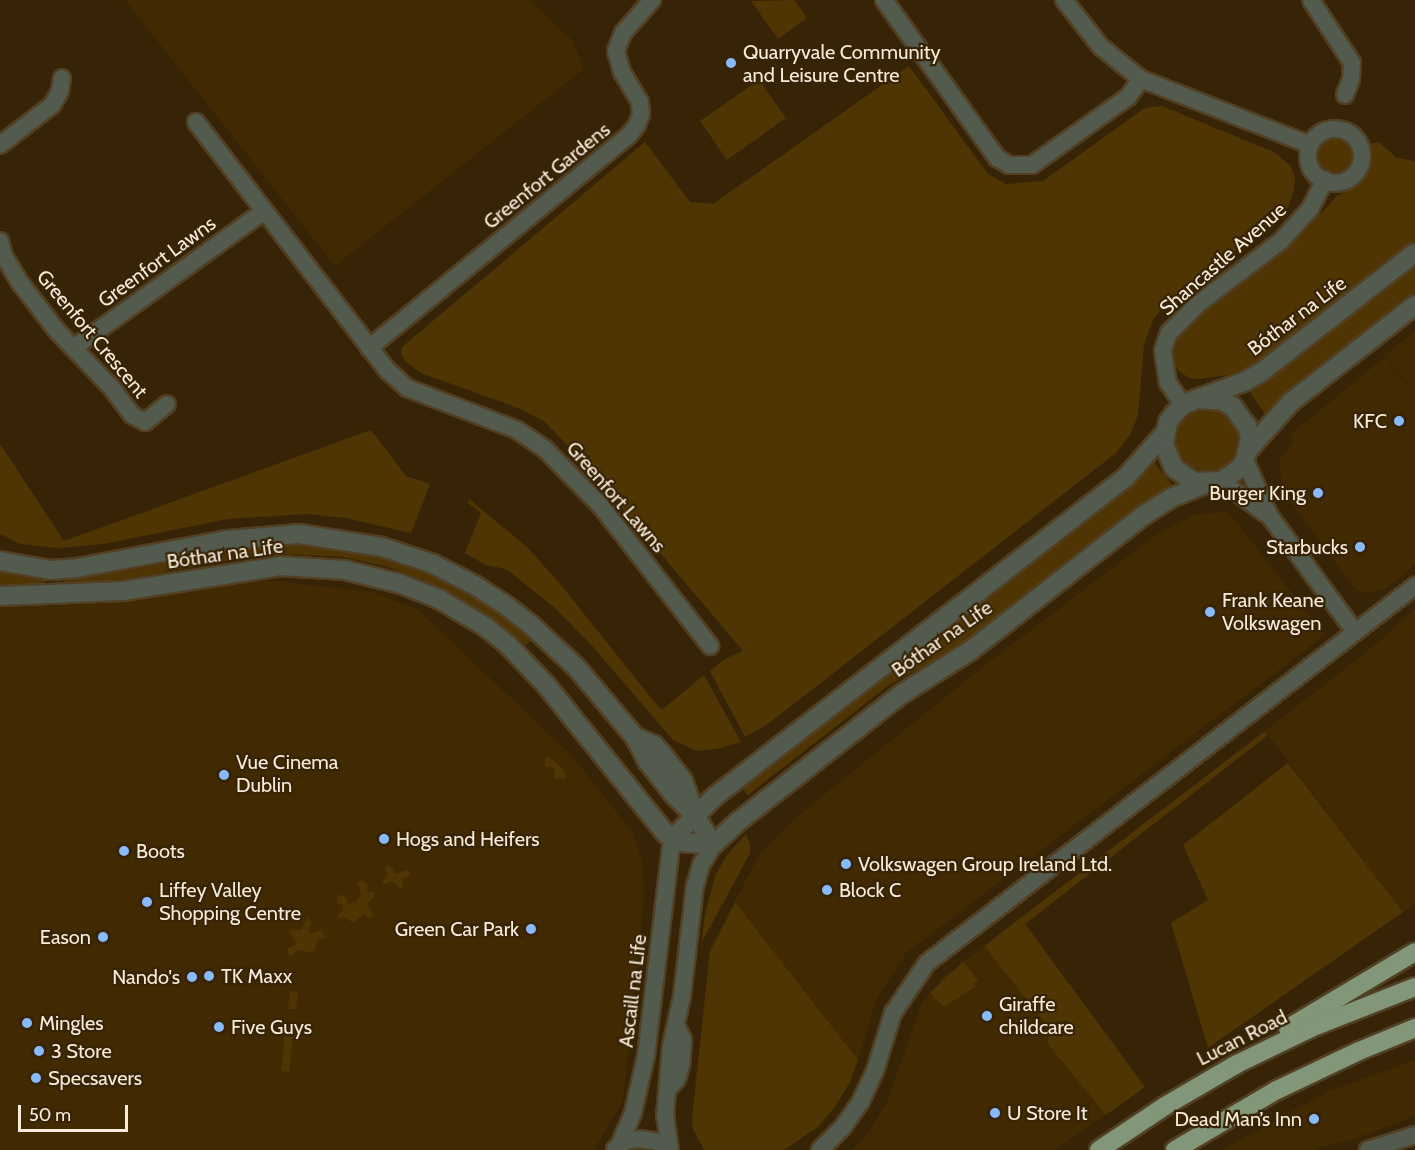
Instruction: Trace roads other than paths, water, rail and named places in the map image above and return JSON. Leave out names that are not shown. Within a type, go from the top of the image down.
[{"type":"highway","points":[[1130,1130],[1227,1061],[1415,952]]},
{"type":"highway","name":"Lucan Road","points":[[1100,1150],[1200,1084],[1246,1060],[1311,1028],[1415,987]]},
{"type":"highway","points":[[1174,1150],[1277,1090],[1410,1031]]},
{"type":"street","name":"Greenfort Gardens","points":[[369,348],[629,135],[637,125],[641,114],[640,102],[622,72],[616,51],[623,33],[652,0]]},
{"type":"street","points":[[884,0],[997,158],[1009,165],[1032,165],[1128,96],[1141,79]]},
{"type":"street","points":[[1064,0],[1101,47],[1141,79],[1311,145]]},
{"type":"street","points":[[1311,0],[1352,63],[1351,79],[1345,95]]},
{"type":"street","points":[[0,145],[52,105],[60,91],[62,78]]},
{"type":"street","name":"Greenfort Lawns","points":[[196,122],[387,370],[407,388],[517,430],[545,449],[600,506],[710,646]]},
{"type":"street","points":[[1336,129],[1352,135],[1361,149],[1360,165],[1349,178],[1333,182],[1325,180],[1312,170],[1308,153],[1311,145],[1321,133],[1336,129]]},
{"type":"street","name":"Shancastle Avenue","points":[[1190,402],[1168,383],[1163,350],[1169,333],[1198,304],[1281,241],[1310,209],[1325,180]]},
{"type":"street","name":"Greenfort Lawns","points":[[75,347],[264,211]]},
{"type":"street","name":"Greenfort Crescent","points":[[0,241],[4,256],[21,284],[58,332],[75,347],[132,415],[146,422],[167,404]]},
{"type":"street","name":"Bóthar na Life","points":[[0,596],[123,591],[280,566],[345,570],[408,586],[461,612],[508,645],[535,672],[660,828],[672,839],[694,814],[1126,477],[1165,434],[1168,422],[1190,402],[1246,381],[1415,253]]},
{"type":"street","name":"Bóthar na Life","points":[[0,561],[50,570],[77,568],[228,540],[299,534],[382,547],[447,571],[508,607],[576,667],[635,737],[648,762],[674,795],[694,814],[712,845],[739,821],[900,695],[970,651],[1144,515],[1173,497],[1214,482],[1239,469],[1247,454],[1291,402],[1415,305]]},
{"type":"street","points":[[1190,402],[1211,398],[1233,407],[1247,426],[1247,454],[1269,515],[1355,632]]},
{"type":"street","points":[[1165,434],[1167,457],[1174,468],[1194,482],[1214,482],[1269,515]]},
{"type":"street","points":[[820,1150],[843,1128],[860,1103],[875,1071],[893,1013],[927,963],[1415,586]]},
{"type":"street","points":[[669,1150],[665,1116],[667,1090],[676,1079],[681,1065],[683,1040],[677,1027],[695,886],[701,865],[712,845],[690,844],[672,839]]},
{"type":"street","name":"Ascaill na Life","points":[[617,1148],[635,1104],[646,1056],[672,839]]},
{"type":"street","points":[[1368,1150],[1415,1135]]},
{"type":"street","points":[[617,1148],[639,1138],[658,1142],[669,1150]]},
{"type":"place","name":"Quarryvale Community and Leisure Centre","points":[[731,63]]},
{"type":"place","name":"KFC","points":[[1399,421]]},
{"type":"place","name":"Burger King","points":[[1318,493]]},
{"type":"place","name":"Starbucks","points":[[1360,547]]},
{"type":"place","name":"Frank Keane Volkswagen","points":[[1210,612]]},
{"type":"place","name":"Vue Cinema Dublin","points":[[224,775]]},
{"type":"place","name":"Hogs and Heifers","points":[[384,839]]},
{"type":"place","name":"Boots","points":[[124,851]]},
{"type":"place","name":"Volkswagen Group Ireland Ltd.","points":[[846,864]]},
{"type":"place","name":"Block C","points":[[827,890]]},
{"type":"place","name":"Liffey Valley Shopping Centre","points":[[147,902]]},
{"type":"place","name":"Green Car Park","points":[[531,929]]},
{"type":"place","name":"Eason","points":[[103,937]]},
{"type":"place","name":"TK Maxx","points":[[209,976]]},
{"type":"place","name":"Nando's","points":[[192,977]]},
{"type":"place","name":"Giraffe childcare","points":[[987,1016]]},
{"type":"place","name":"Mingles","points":[[27,1023]]},
{"type":"place","name":"Five Guys","points":[[219,1027]]},
{"type":"place","name":"3 Store","points":[[39,1051]]},
{"type":"place","name":"Specsavers","points":[[36,1078]]},
{"type":"place","name":"U Store It","points":[[995,1113]]},
{"type":"place","name":"Dead Man’s Inn","points":[[1314,1119]]}]
